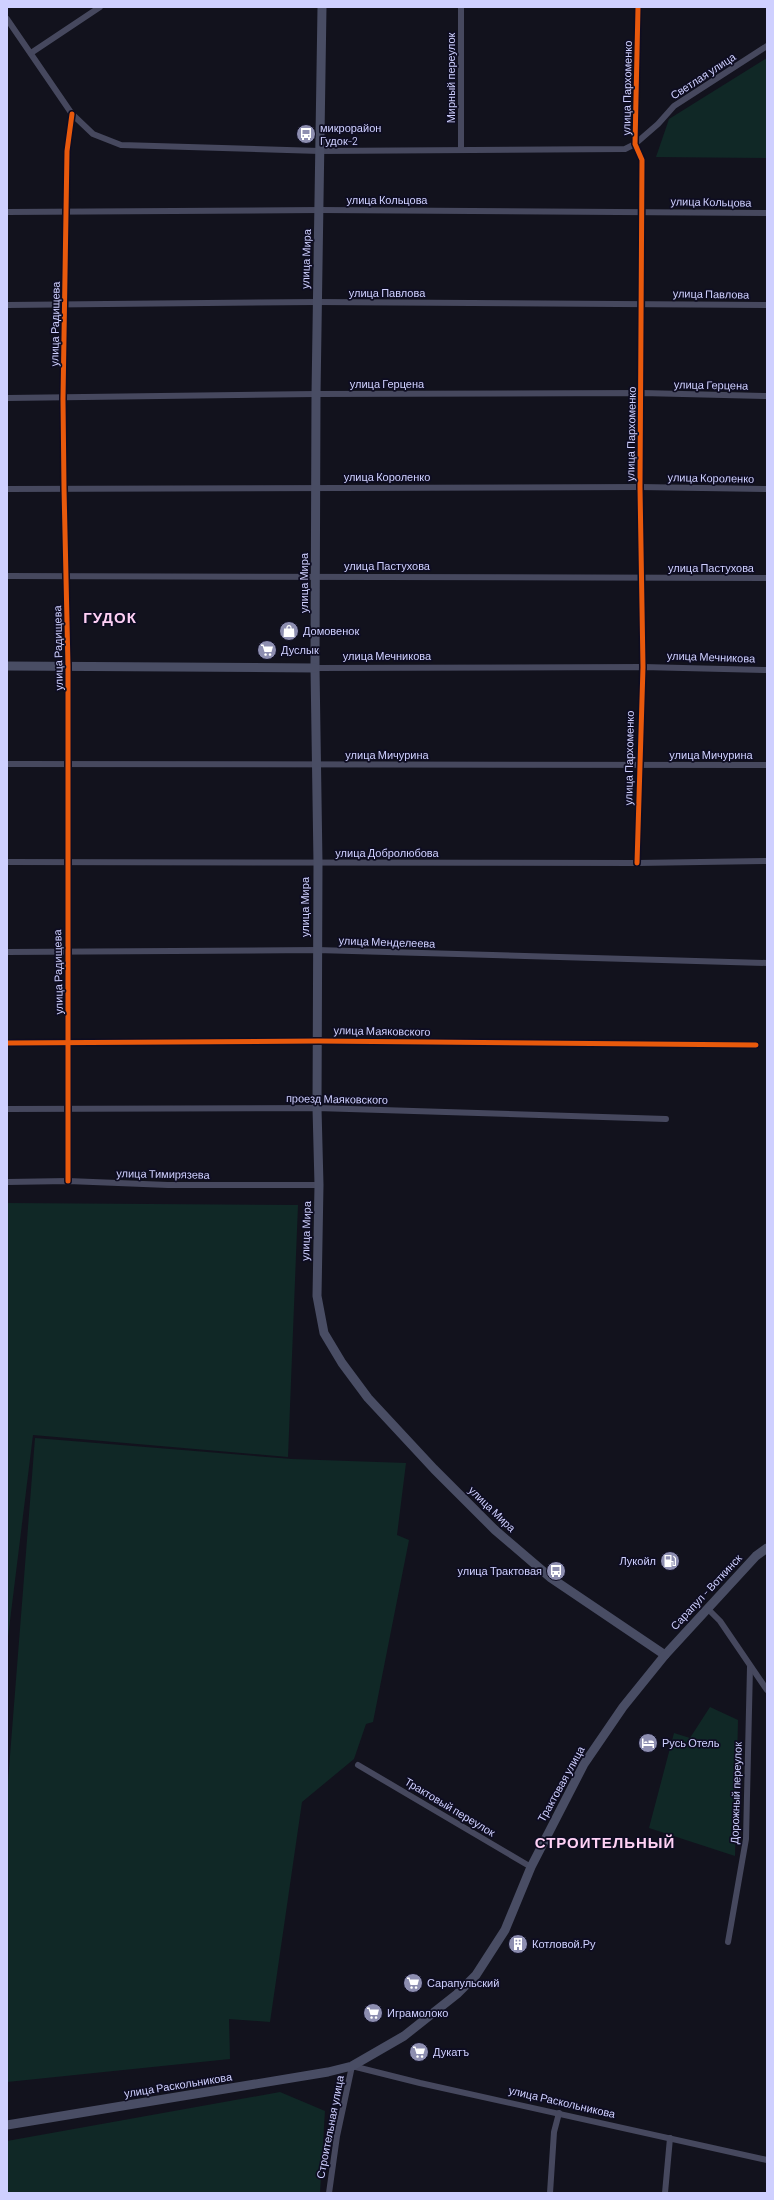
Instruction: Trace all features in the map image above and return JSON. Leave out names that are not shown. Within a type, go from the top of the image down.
[{"type":"main road","name":"улица Мира","points":[[322,7],[316,394],[315,668],[318,862],[317,1108],[319,1185],[317,1296],[324,1333],[342,1363],[368,1398],[434,1469],[495,1530],[551,1578],[665,1655]]},
{"type":"main road","name":"улица Мечникова","points":[[7,666],[315,668]]},
{"type":"main road","name":"Сарапул - Воткинск","points":[[665,1655],[756,1556],[767,1548]]},
{"type":"main road","name":"Трактовая улица","points":[[400,2039],[457,1994],[476,1975],[505,1930],[531,1867],[584,1764],[622,1707],[665,1655]]},
{"type":"main road","name":"улица Раскольникова","points":[[7,2125],[328,2072],[352,2066],[400,2039]]},
{"type":"street","points":[[31,53],[100,7]]},
{"type":"street","name":"Мирный переулок","points":[[461,7],[462,148]]},
{"type":"street","name":"улица Пархоменко","points":[[637,864],[643,667],[640,487],[642,393],[640,303],[642,160],[636,144],[638,7]]},
{"type":"street","points":[[7,19],[72,114],[93,134],[121,145],[320,151],[462,148],[625,149],[636,144]]},
{"type":"street","name":"Светлая улица","points":[[636,144],[658,124],[674,106],[767,46]]},
{"type":"street","name":"улица Радищева","points":[[68,1181],[69,763],[63,399],[67,151],[72,114]]},
{"type":"street","name":"улица Кольцова","points":[[7,212],[67,210],[641,210],[767,212]]},
{"type":"street","name":"улица Павлова","points":[[7,305],[317,302],[767,305]]},
{"type":"street","name":"улица Герцена","points":[[7,398],[63,399],[316,394],[642,393],[767,396]]},
{"type":"street","name":"улица Короленко","points":[[7,488],[640,487],[767,489]]},
{"type":"street","name":"улица Пастухова","points":[[7,576],[767,578]]},
{"type":"street","name":"улица Мечникова","points":[[315,668],[643,667],[767,670]]},
{"type":"street","name":"улица Мичурина","points":[[7,764],[767,765]]},
{"type":"street","name":"улица Добролюбова","points":[[7,862],[637,864],[767,862]]},
{"type":"street","name":"улица Менделеева","points":[[7,952],[317,950],[767,963]]},
{"type":"street","name":"улица Маяковского","points":[[7,1043],[318,1041],[756,1045]]},
{"type":"street","name":"проезд Маяковского","points":[[7,1110],[317,1108],[666,1119]]},
{"type":"street","name":"улица Тимирязева","points":[[7,1182],[68,1181],[168,1185],[319,1185]]},
{"type":"street","points":[[707,1608],[720,1622],[767,1690]]},
{"type":"street","name":"Дорожный переулок","points":[[728,1942],[746,1839],[750,1667]]},
{"type":"street","name":"Трактовый переулок","points":[[358,1765],[531,1867]]},
{"type":"street","name":"улица Раскольникова","points":[[352,2066],[420,2083],[767,2160]]},
{"type":"street","name":"Строительная улица","points":[[329,2193],[337,2136],[352,2066]]},
{"type":"street","points":[[550,2193],[554,2132],[559,2113]]},
{"type":"street","points":[[665,2193],[670,2138]]},
{"type":"green space","points":[[767,58],[767,158],[656,157],[669,119]]},
{"type":"green space","points":[[7,1203],[298,1205],[288,1457],[33,1435],[7,1645]]},
{"type":"green space","points":[[35,1438],[292,1459],[406,1463],[397,1535],[409,1540],[373,1722],[366,1724],[354,1759],[302,1802],[270,2022],[229,2019],[230,2059],[7,2082],[7,1794]]},
{"type":"green space","points":[[710,1707],[738,1720],[735,1856],[649,1828],[674,1733],[690,1738]]},
{"type":"green space","points":[[280,2092],[325,2111],[320,2193],[7,2193],[7,2141]]},
{"type":"cycle path","points":[[637,863],[643,667],[640,487],[642,160],[635,144],[638,7]]},
{"type":"cycle path","points":[[68,1181],[68,666],[63,399],[67,151],[72,114]]},
{"type":"cycle path","points":[[7,1043],[318,1041],[756,1045]]},
{"type":"place","name":"микрорайон Гудок-2","points":[[306,134]]},
{"type":"place","name":"Домовенок","points":[[289,631]]},
{"type":"place","name":"Дуслык","points":[[267,650]]},
{"type":"place","name":"Лукойл","points":[[670,1561]]},
{"type":"place","name":"улица Трактовая","points":[[556,1571]]},
{"type":"place","name":"Русь Отель","points":[[648,1743]]},
{"type":"place","name":"Котловой.Ру","points":[[518,1944]]},
{"type":"place","name":"Сарапульский","points":[[413,1983]]},
{"type":"place","name":"Играмолоко","points":[[373,2013]]},
{"type":"place","name":"Дукатъ","points":[[419,2052]]},
{"type":"district","name":"ГУДОК","points":[[110,618]]},
{"type":"district","name":"СТРОИТЕЛЬНЫЙ","points":[[605,1843]]}]
